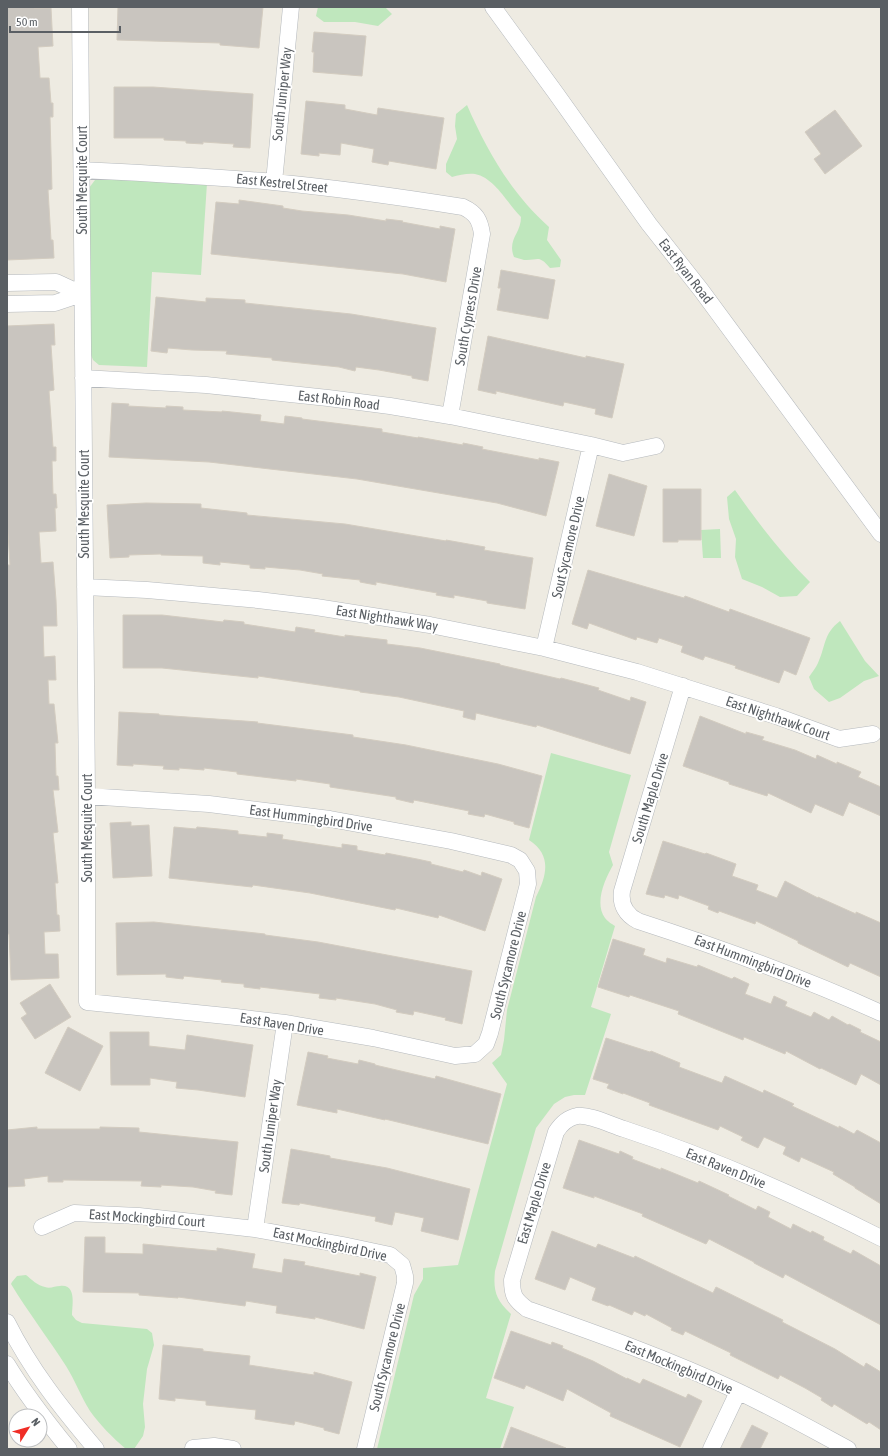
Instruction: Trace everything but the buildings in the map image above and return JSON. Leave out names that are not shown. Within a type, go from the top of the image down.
[{"type":"street","name":"South Mesquite Court","points":[[80,7],[87,796],[87,1002]]},
{"type":"street","name":"South Juniper Way","points":[[274,182],[291,7]]},
{"type":"street","name":"East Ryan Road","points":[[493,7],[649,224],[702,290],[881,534]]},
{"type":"street","name":"East Kestrel Street","points":[[82,170],[210,176],[384,195],[463,207],[471,210],[477,217]]},
{"type":"street","name":"South Cypress Drive","points":[[450,416],[482,234],[481,223],[477,217]]},
{"type":"street","points":[[7,283],[56,282],[82,294]]},
{"type":"street","points":[[7,304],[55,303],[82,294]]},
{"type":"street","name":"East Robin Road","points":[[83,378],[206,385],[328,398],[450,416],[623,453],[656,446]]},
{"type":"street","name":"Sout Sycamore Drive","points":[[544,648],[591,445]]},
{"type":"street","name":"East Nighthawk Way","points":[[85,587],[161,591],[316,606],[430,625],[544,648],[637,672],[683,686]]},
{"type":"street","name":"East Nighthawk Court","points":[[683,686],[776,716],[839,739],[873,734]]},
{"type":"street","name":"South Maple Drive","points":[[625,911],[621,899],[622,891],[683,686]]},
{"type":"street","name":"East Hummingbird Drive","points":[[87,796],[209,804],[330,819],[451,841],[511,855],[520,860],[527,871]]},
{"type":"street","name":"South Sycamore Drive","points":[[475,1054],[486,1044],[490,1033],[528,884],[527,871]]},
{"type":"street","name":"East Hummingbird Drive","points":[[625,911],[631,918],[638,921],[749,959],[804,980],[881,1013]]},
{"type":"street","name":"East Raven Drive","points":[[87,1002],[222,1015],[373,1038],[455,1056],[475,1054]]},
{"type":"street","name":"South Juniper Way","points":[[255,1229],[285,1024]]},
{"type":"street","name":"East Raven Drive","points":[[566,1120],[576,1116],[586,1116],[635,1132],[721,1164],[828,1211],[881,1238]]},
{"type":"street","name":"East Maple Drive","points":[[512,1291],[512,1280],[556,1132],[560,1125],[566,1120]]},
{"type":"street","name":"East Mockingbird Court","points":[[42,1227],[74,1213],[139,1216],[255,1229]]},
{"type":"street","name":"East Mockingbird Drive","points":[[255,1229],[343,1244],[390,1255],[402,1265]]},
{"type":"street","name":"South Sycamore Drive","points":[[365,1449],[405,1283],[406,1276],[402,1265]]},
{"type":"street","name":"East Mockingbird Drive","points":[[512,1291],[517,1302],[527,1309],[613,1339],[697,1373],[783,1414],[848,1449]]},
{"type":"street","points":[[7,1322],[20,1348],[44,1385],[96,1449]]},
{"type":"street","points":[[7,1364],[40,1413],[69,1449]]},
{"type":"street","points":[[711,1449],[738,1392]]},
{"type":"street","points":[[193,1448],[214,1446],[232,1449]]},
{"type":"green space","points":[[318,7],[385,7],[392,14],[378,26],[355,22],[324,22],[316,16]]},
{"type":"green space","points":[[467,105],[483,139],[501,170],[523,200],[549,227],[547,240],[561,260],[560,267],[550,268],[543,261],[538,259],[524,260],[514,257],[512,246],[519,228],[521,217],[489,180],[475,174],[452,177],[446,172],[446,164],[457,139],[455,126],[456,114]]},
{"type":"green space","points":[[102,177],[207,183],[201,275],[152,272],[147,367],[99,365],[93,360],[91,355],[89,188],[95,180]]},
{"type":"green space","points":[[735,490],[771,538],[810,582],[797,596],[780,597],[762,587],[742,579],[735,557],[736,539],[729,519],[727,497]]},
{"type":"green space","points":[[720,529],[721,558],[703,558],[701,530]]},
{"type":"green space","points":[[840,621],[865,661],[879,676],[864,681],[840,698],[829,702],[814,689],[809,677],[821,657],[828,636]]},
{"type":"green space","points":[[551,753],[631,775],[609,852],[613,865],[604,884],[600,905],[606,919],[615,926],[591,1007],[611,1014],[585,1095],[565,1097],[554,1104],[536,1128],[495,1271],[495,1290],[499,1300],[511,1314],[486,1398],[514,1407],[500,1449],[377,1449],[414,1295],[423,1279],[423,1268],[458,1265],[507,1084],[492,1063],[501,1055],[507,1010],[536,897],[545,873],[544,859],[541,852],[529,840]]},
{"type":"green space","points":[[26,1275],[42,1286],[49,1288],[65,1286],[69,1288],[73,1301],[72,1315],[76,1320],[82,1323],[147,1329],[152,1333],[154,1345],[147,1369],[143,1404],[145,1427],[143,1436],[134,1449],[126,1449],[107,1431],[90,1411],[66,1366],[24,1305],[11,1284],[17,1276]]}]
